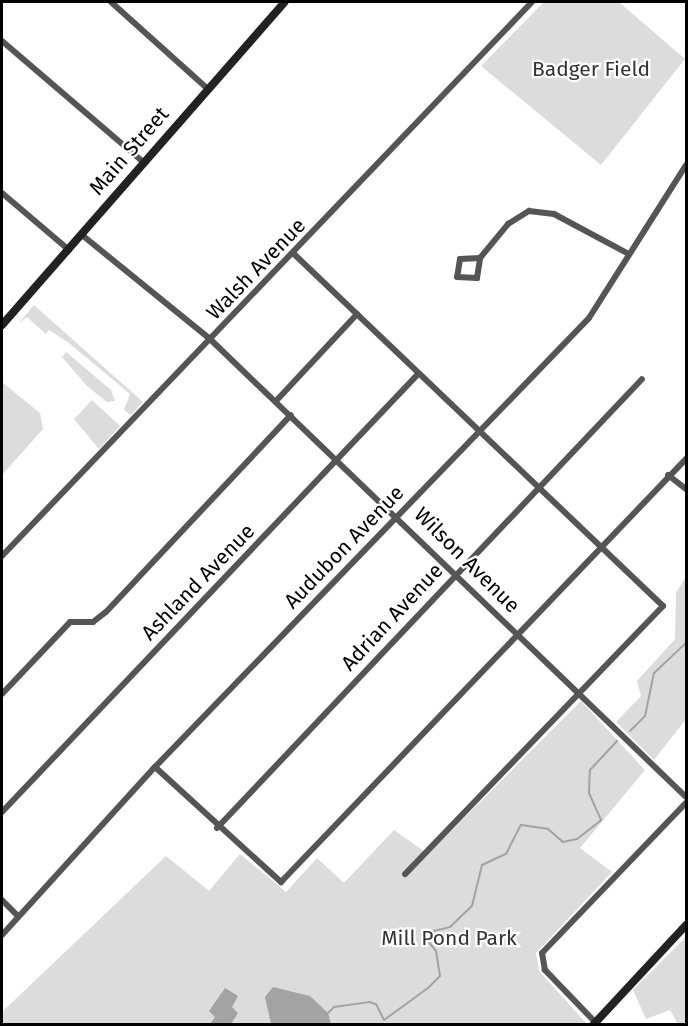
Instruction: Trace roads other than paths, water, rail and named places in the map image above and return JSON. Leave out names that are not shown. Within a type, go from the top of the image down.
[{"type":"main road","name":"Main Street","points":[[2,325],[207,88],[285,2]]},
{"type":"main road","points":[[595,1024],[687,926]]},
{"type":"street","points":[[111,2],[207,88]]},
{"type":"street","name":"Walsh Avenue","points":[[2,556],[294,254],[532,2]]},
{"type":"street","points":[[2,41],[143,162]]},
{"type":"street","name":"Audubon Avenue","points":[[2,935],[155,767],[397,514],[482,432],[589,318],[687,165]]},
{"type":"street","points":[[2,193],[69,250]]},
{"type":"street","points":[[480,258],[460,259],[457,277],[477,278],[480,258],[508,224],[529,211],[554,214],[629,254]]},
{"type":"street","name":"Wilson Avenue","points":[[82,235],[210,340],[276,401],[397,514],[687,797]]},
{"type":"street","points":[[294,254],[663,606],[405,874]]},
{"type":"street","points":[[276,401],[357,314]]},
{"type":"street","name":"Ashland Avenue","points":[[2,812],[419,373]]},
{"type":"street","name":"Adrian Avenue","points":[[217,828],[456,573],[541,491],[642,379]]},
{"type":"street","points":[[2,694],[70,622],[93,622],[106,612],[291,416]]},
{"type":"street","points":[[155,767],[217,828],[281,882],[603,547],[668,475],[687,459]]},
{"type":"street","points":[[668,475],[687,489]]},
{"type":"street","points":[[595,1024],[541,959],[687,803]]},
{"type":"street","points":[[2,900],[18,916]]},
{"type":"waterway","points":[[686,594],[686,616]]},
{"type":"waterway","points":[[630,731],[645,716],[654,673],[686,643]]},
{"type":"waterway","points":[[326,1015],[334,1007],[369,1002],[376,1004],[384,1020],[428,988],[440,976],[436,951],[428,941],[434,931],[450,927],[472,906],[482,865],[506,854],[521,825],[548,829],[563,842],[577,839],[601,820],[589,793],[590,770],[617,741]]},
{"type":"park label","name":"Badger Field","points":[[591,69]]},
{"type":"park label","name":"Mill Pond Park","points":[[449,938]]}]
